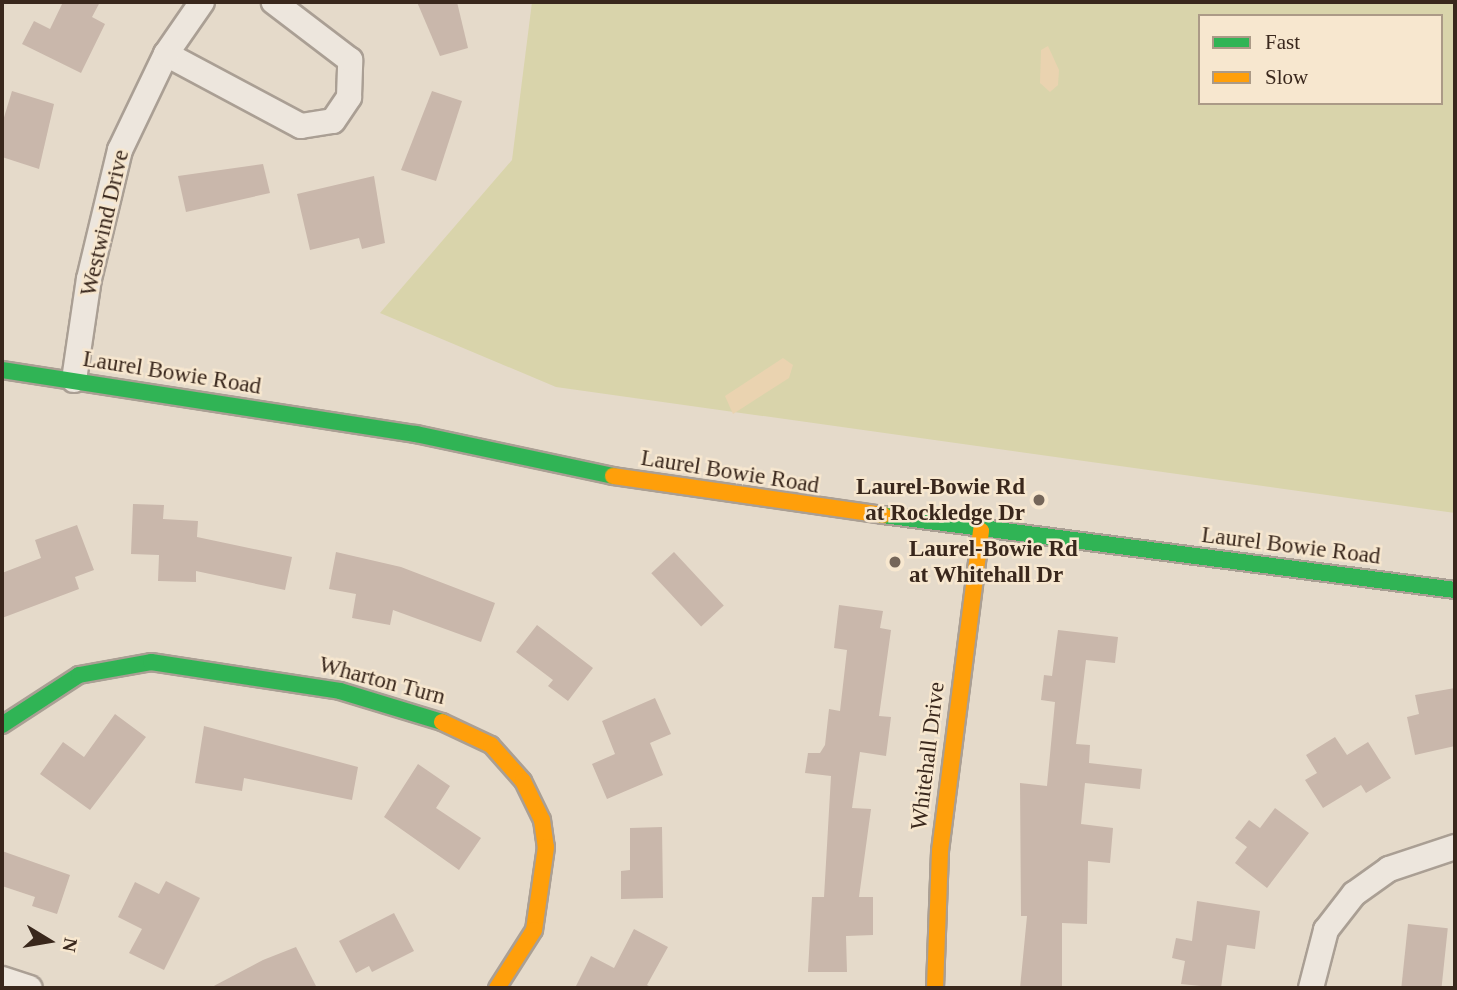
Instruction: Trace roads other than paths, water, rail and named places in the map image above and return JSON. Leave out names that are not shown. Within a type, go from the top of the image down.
[{"type":"main road","name":"Laurel Bowie Road","points":[[2,370],[416,434],[658,486],[981,531],[1455,590]]},
{"type":"main road","name":"Whitehall Drive","points":[[935,988],[940,851],[981,531]]},
{"type":"main road","name":"Wharton Turn","points":[[2,725],[79,675],[151,662],[340,691],[463,728],[491,745],[523,781],[542,820],[546,848],[534,930],[497,988]]},
{"type":"street","name":"Westwind Drive","points":[[74,380],[104,205],[120,150],[166,54],[202,2]]},
{"type":"street","points":[[166,54],[301,126],[334,121],[349,97],[350,61],[274,2]]},
{"type":"street","points":[[1311,988],[1326,930],[1354,894],[1389,869],[1455,847]]},
{"type":"place","name":"Laurel-Bowie Rd at Rockledge Dr","points":[[1039,500]]},
{"type":"place","name":"Laurel-Bowie Rd at Whitehall Dr","points":[[895,562]]}]
